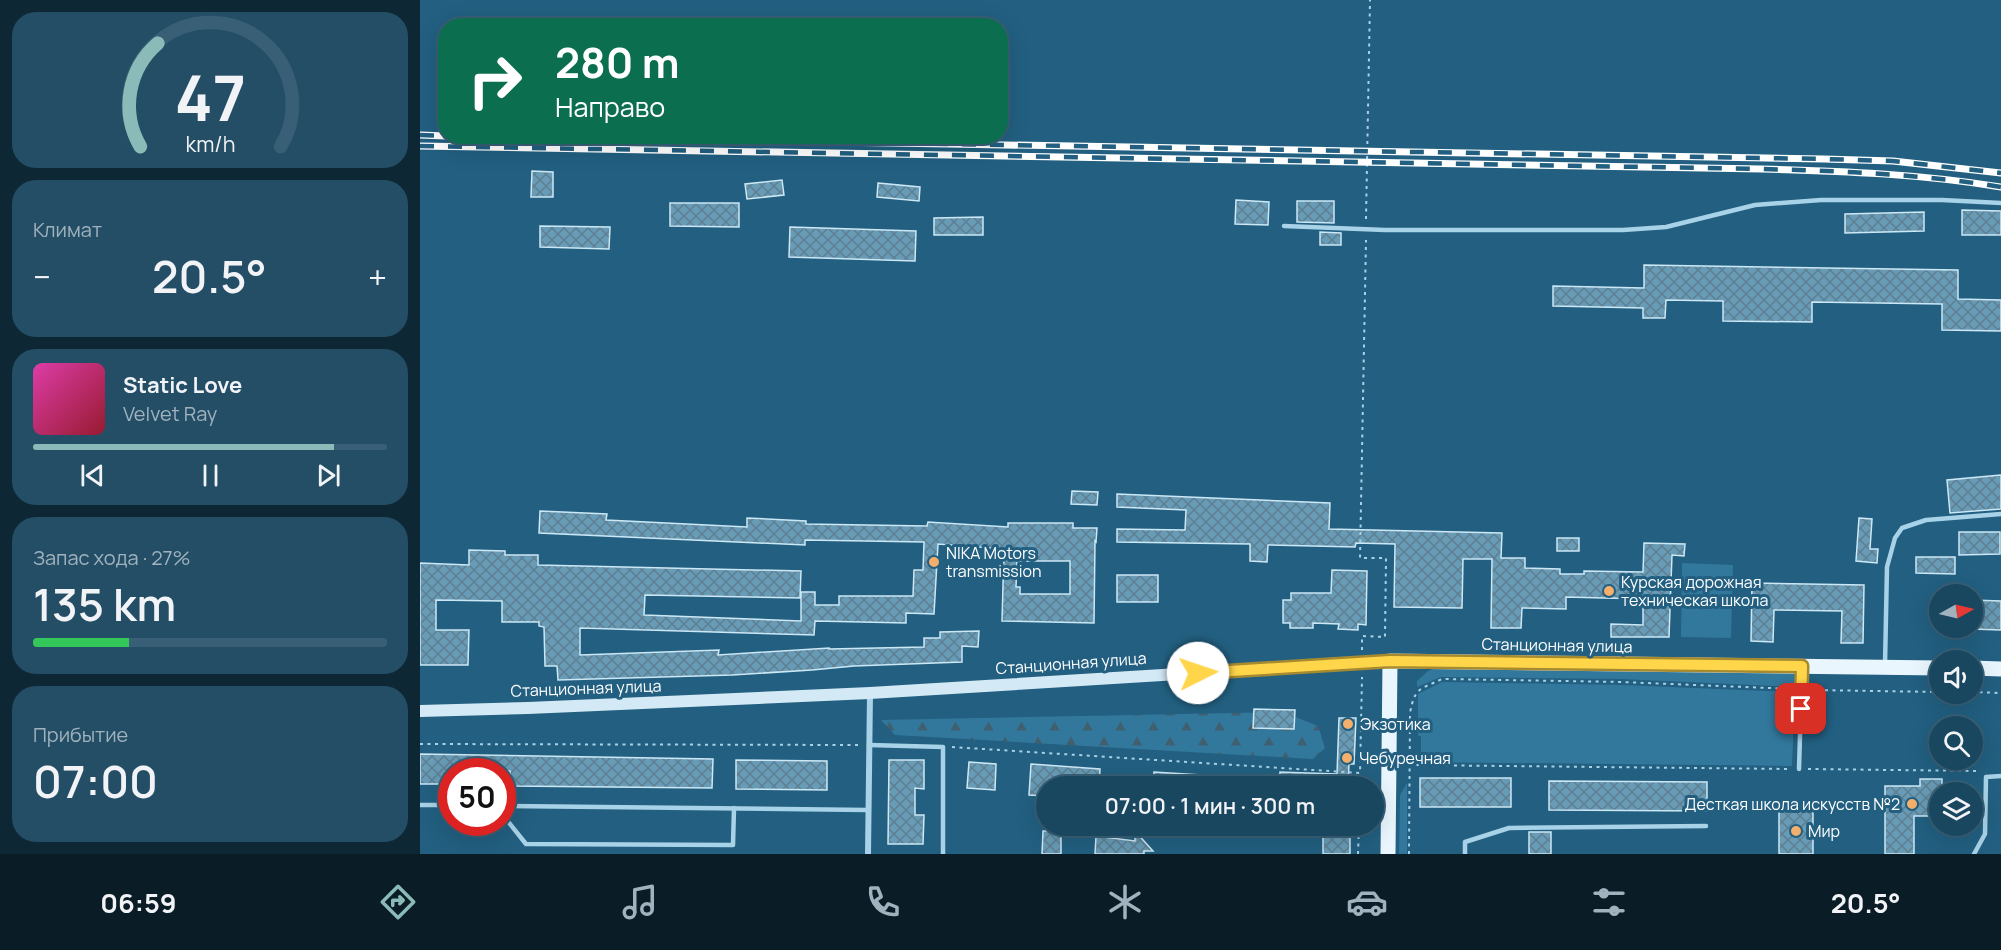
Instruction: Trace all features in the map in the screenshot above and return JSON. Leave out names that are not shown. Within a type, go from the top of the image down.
[{"type":"main road","name":"Станционная улица","points":[[420,711],[870,693],[1390,661],[1929,668]]},
{"type":"main road","points":[[1388,854],[1390,661]]},
{"type":"main road","points":[[1983,668],[2001,669]]},
{"type":"street","points":[[868,854],[870,693]]},
{"type":"lane","points":[[1284,226],[1385,230],[1623,230],[1666,227],[1755,205],[1810,201],[1942,200],[2001,203]]},
{"type":"lane","points":[[1886,667],[1887,567],[1895,538],[1902,528],[1926,519],[2001,514]]},
{"type":"lane","points":[[1799,769],[1802,666]]},
{"type":"lane","points":[[869,745],[943,747],[943,854]]},
{"type":"lane","points":[[1974,854],[1985,834],[1986,777],[2001,776]]},
{"type":"lane","points":[[420,805],[438,805]]},
{"type":"lane","points":[[516,806],[868,810]]},
{"type":"lane","points":[[516,832],[526,844],[733,845],[734,808]]},
{"type":"lane","points":[[1465,854],[1465,842],[1509,828],[1706,826]]},
{"type":"path","points":[[1366,225],[1370,0]]},
{"type":"path","points":[[943,747],[1360,773],[1362,636],[1385,637],[1386,558],[1360,558],[1366,237]]},
{"type":"path","points":[[1408,854],[1410,713],[1416,691],[1442,679],[1929,692]]},
{"type":"path","points":[[1983,692],[2001,693]]},
{"type":"path","points":[[420,744],[869,745]]},
{"type":"path","points":[[1409,765],[1985,771]]},
{"type":"path","points":[[1358,854],[1359,836]]},
{"type":"green space","points":[[1682,563],[1733,565],[1731,638],[1681,637]]},
{"type":"green space","points":[[1434,668],[1794,672],[1795,687],[1621,679],[1441,677],[1417,687],[1417,681]]},
{"type":"green space","points":[[1442,682],[1622,685],[1795,692],[1792,766],[1421,762],[1421,736],[1418,736],[1418,694]]},
{"type":"green space","points":[[1283,712],[1318,726],[1325,748],[1313,759],[895,735],[881,720]]},
{"type":"green space","points":[[1407,783],[1407,854],[1399,854],[1400,795]]},
{"type":"building","points":[[532,171],[553,172],[553,197],[531,197]]},
{"type":"building","points":[[782,180],[784,195],[747,199],[745,184]]},
{"type":"building","points":[[878,183],[920,187],[919,201],[877,197]]},
{"type":"building","points":[[1236,200],[1269,202],[1268,225],[1235,224]]},
{"type":"building","points":[[1297,201],[1334,201],[1334,223],[1297,222]]},
{"type":"building","points":[[670,203],[739,203],[739,227],[670,226]]},
{"type":"building","points":[[1962,210],[2001,211],[2001,235],[1962,235]]},
{"type":"building","points":[[1924,212],[1924,231],[1845,233],[1845,214]]},
{"type":"building","points":[[983,217],[983,235],[934,235],[934,218]]},
{"type":"building","points":[[540,226],[610,227],[609,249],[540,247]]},
{"type":"building","points":[[790,227],[916,231],[915,261],[789,257]]},
{"type":"building","points":[[1320,232],[1341,233],[1341,245],[1320,245]]},
{"type":"building","points":[[1644,265],[1958,270],[1958,299],[2001,300],[2001,331],[1942,330],[1942,304],[1812,302],[1812,322],[1723,321],[1723,301],[1666,300],[1665,318],[1643,318],[1643,308],[1553,306],[1553,286],[1644,288]]},
{"type":"building","points":[[2001,475],[2001,509],[1950,513],[1947,480]]},
{"type":"building","points":[[1072,491],[1098,492],[1097,505],[1071,504]]},
{"type":"building","points":[[1117,494],[1330,503],[1329,529],[1502,533],[1501,558],[1525,558],[1525,568],[1560,569],[1560,574],[1584,574],[1584,571],[1643,572],[1644,543],[1685,544],[1684,556],[1672,555],[1669,637],[1611,637],[1611,624],[1643,625],[1643,599],[1566,597],[1566,609],[1522,608],[1521,628],[1491,628],[1492,559],[1463,559],[1462,608],[1394,607],[1395,544],[1356,543],[1355,547],[1268,545],[1267,562],[1250,561],[1250,544],[1117,542],[1117,529],[1185,530],[1186,510],[1117,507]]},
{"type":"building","points":[[540,511],[607,514],[606,520],[747,527],[747,518],[806,521],[806,524],[927,526],[928,522],[1008,527],[1008,523],[1073,523],[1073,528],[1097,528],[1094,623],[1002,621],[1004,549],[938,544],[934,614],[906,613],[906,623],[815,621],[814,635],[580,628],[580,655],[719,650],[718,655],[829,648],[924,647],[924,638],[940,638],[940,632],[979,631],[978,647],[962,646],[962,662],[854,666],[732,675],[558,680],[557,666],[545,666],[544,627],[539,626],[539,622],[502,622],[502,601],[436,600],[436,630],[469,630],[468,665],[420,665],[420,563],[469,565],[469,550],[505,551],[505,555],[538,555],[538,565],[801,571],[800,598],[645,595],[644,615],[801,621],[801,592],[815,592],[815,605],[839,605],[839,596],[913,596],[914,570],[923,570],[924,542],[805,540],[805,545],[539,533]],"holes":[[[1017,561],[1070,561],[1070,594],[1020,594],[1020,587],[1016,587]]]},
{"type":"building","points":[[1859,518],[1872,519],[1870,549],[1878,549],[1877,563],[1856,561]]},
{"type":"building","points":[[1959,532],[2000,532],[2000,554],[1959,555]]},
{"type":"building","points":[[1557,538],[1579,538],[1579,551],[1557,551]]},
{"type":"building","points":[[1916,557],[1955,557],[1955,574],[1916,573]]},
{"type":"building","points":[[1332,570],[1367,571],[1366,625],[1358,624],[1358,630],[1338,629],[1339,624],[1313,623],[1313,628],[1290,628],[1290,623],[1283,623],[1283,600],[1291,600],[1291,593],[1331,593]]},
{"type":"building","points":[[1117,575],[1158,575],[1158,602],[1117,602]]},
{"type":"building","points":[[1752,583],[1864,585],[1863,643],[1841,643],[1842,611],[1774,610],[1773,642],[1751,641]]},
{"type":"building","points":[[1983,600],[2001,601],[2001,630],[1983,629]]},
{"type":"building","points":[[1254,709],[1295,710],[1294,729],[1253,728]]},
{"type":"building","points":[[1339,718],[1356,718],[1354,764],[1349,764],[1348,776],[1280,776],[1280,772],[1337,774]]},
{"type":"building","points":[[420,754],[713,759],[712,788],[516,786],[516,758],[438,758],[438,784],[420,784]]},
{"type":"building","points":[[736,760],[827,761],[827,790],[736,789]]},
{"type":"building","points":[[889,760],[924,760],[924,789],[915,788],[915,815],[924,815],[923,844],[888,844]]},
{"type":"building","points":[[969,762],[996,764],[995,790],[967,788]]},
{"type":"building","points":[[1031,764],[1100,769],[1100,776],[1036,776],[1036,795],[1029,795]]},
{"type":"building","points":[[1154,772],[1217,776],[1154,776]]},
{"type":"building","points":[[1420,778],[1511,778],[1511,807],[1420,807]]},
{"type":"building","points":[[1920,779],[1942,779],[1942,782],[1929,782],[1929,816],[1914,816],[1914,854],[1885,854],[1885,786],[1920,786]]},
{"type":"building","points":[[1549,781],[1707,782],[1707,811],[1549,810]]},
{"type":"building","name":"Мир","points":[[1779,808],[1813,808],[1813,854],[1779,854]]},
{"type":"building","points":[[1529,832],[1551,832],[1551,854],[1529,854]]},
{"type":"building","points":[[1043,836],[1061,836],[1061,854],[1042,854]]},
{"type":"building","points":[[1096,836],[1135,841],[1135,836],[1140,836],[1153,851],[1144,851],[1144,854],[1095,854]]},
{"type":"building","points":[[1323,836],[1350,836],[1350,854],[1323,854]]},
{"type":"railway","points":[[420,135],[438,136]]},
{"type":"railway","points":[[951,144],[1824,159],[1893,161],[2001,173]]},
{"type":"railway","points":[[420,146],[1762,169],[1911,176],[2001,187]]},
{"type":"place","name":"NIKA Motors transmission","points":[[934,562]]},
{"type":"place","name":"Курская дорожная техническая школа","points":[[1609,591]]},
{"type":"place","name":"Экзотика","points":[[1348,724]]},
{"type":"place","name":"Чебуречная","points":[[1347,758]]},
{"type":"place","name":"Десткая школа искусств №2","points":[[1912,804]]},
{"type":"place","name":"Мир","points":[[1796,831]]},
{"type":"route","points":[[1198,673],[1390,661],[1802,666],[1801,709]]}]
